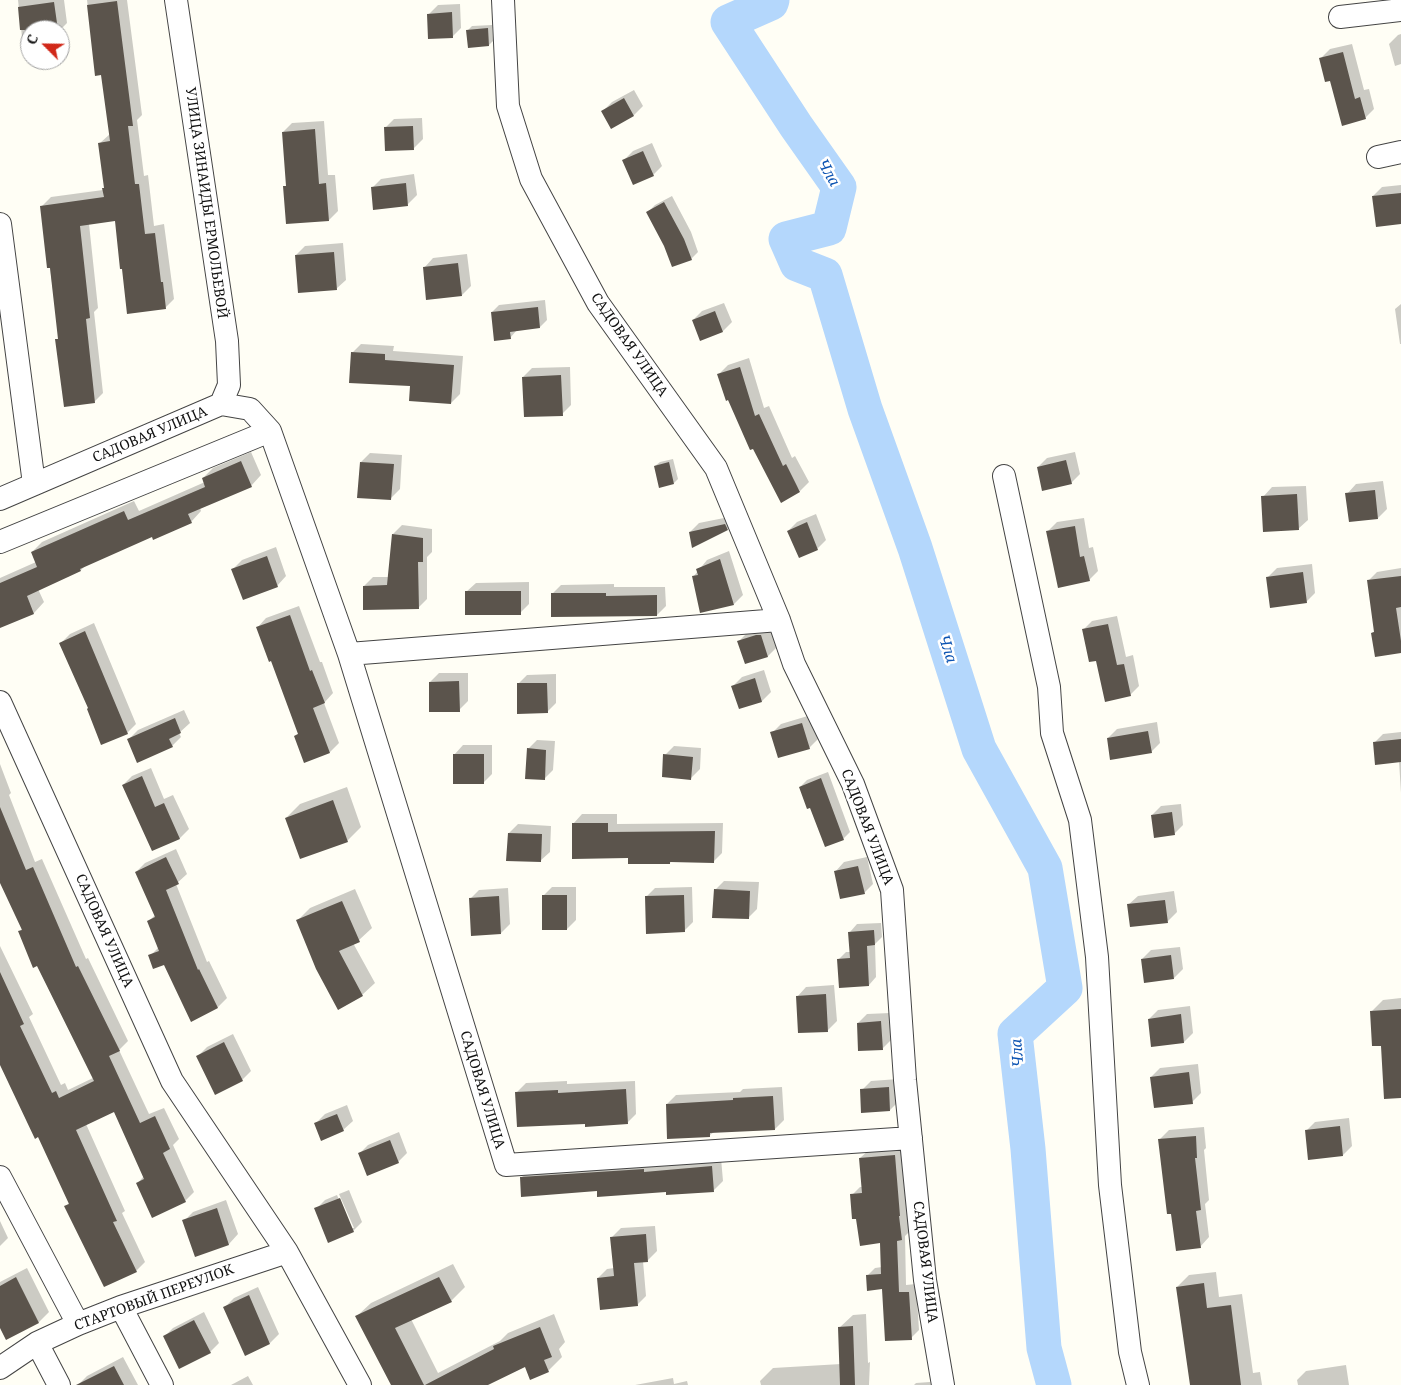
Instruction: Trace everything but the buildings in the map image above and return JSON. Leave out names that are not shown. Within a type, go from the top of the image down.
[{"type":"street","name":"УЛИЦА ЗИНАИДЫ ЕРМОЛЬЕВОЙ","points":[[176,0],[227,341],[229,385],[221,404]]},
{"type":"street","name":"САДОВАЯ УЛИЦА","points":[[503,0],[508,106],[531,178],[598,304],[716,468],[779,620],[794,664],[852,784],[892,890],[904,1071],[925,1280],[943,1385]]},
{"type":"street","points":[[1340,17],[1401,10]]},
{"type":"street","points":[[1378,156],[1401,152]]},
{"type":"street","points":[[0,224],[34,484]]},
{"type":"street","name":"САДОВАЯ УЛИЦА","points":[[0,499],[221,404],[250,409],[270,431],[349,654],[506,1165],[911,1138]]},
{"type":"street","points":[[0,542],[270,431]]},
{"type":"street","points":[[1004,476],[1049,687],[1052,733],[1080,820],[1096,957],[1110,1185],[1130,1352],[1138,1385]]},
{"type":"street","points":[[349,654],[779,620]]},
{"type":"street","name":"САДОВАЯ УЛИЦА","points":[[0,702],[172,1081],[287,1252],[360,1385]]},
{"type":"street","points":[[0,1176],[78,1324]]},
{"type":"street","name":"СТАРТОВЫЙ ПЕРЕУЛОК","points":[[0,1368],[38,1343],[78,1324],[121,1307],[287,1252]]},
{"type":"street","points":[[121,1307],[162,1385]]},
{"type":"street","points":[[38,1343],[59,1385]]},
{"type":"waterway","name":"Чла","points":[[772,0],[771,3],[728,22],[796,126],[839,187],[829,228],[786,239],[797,264],[825,275],[865,409],[915,548],[979,749],[1045,868],[1065,988],[1015,1034],[1028,1149],[1044,1348],[1054,1385]]}]
